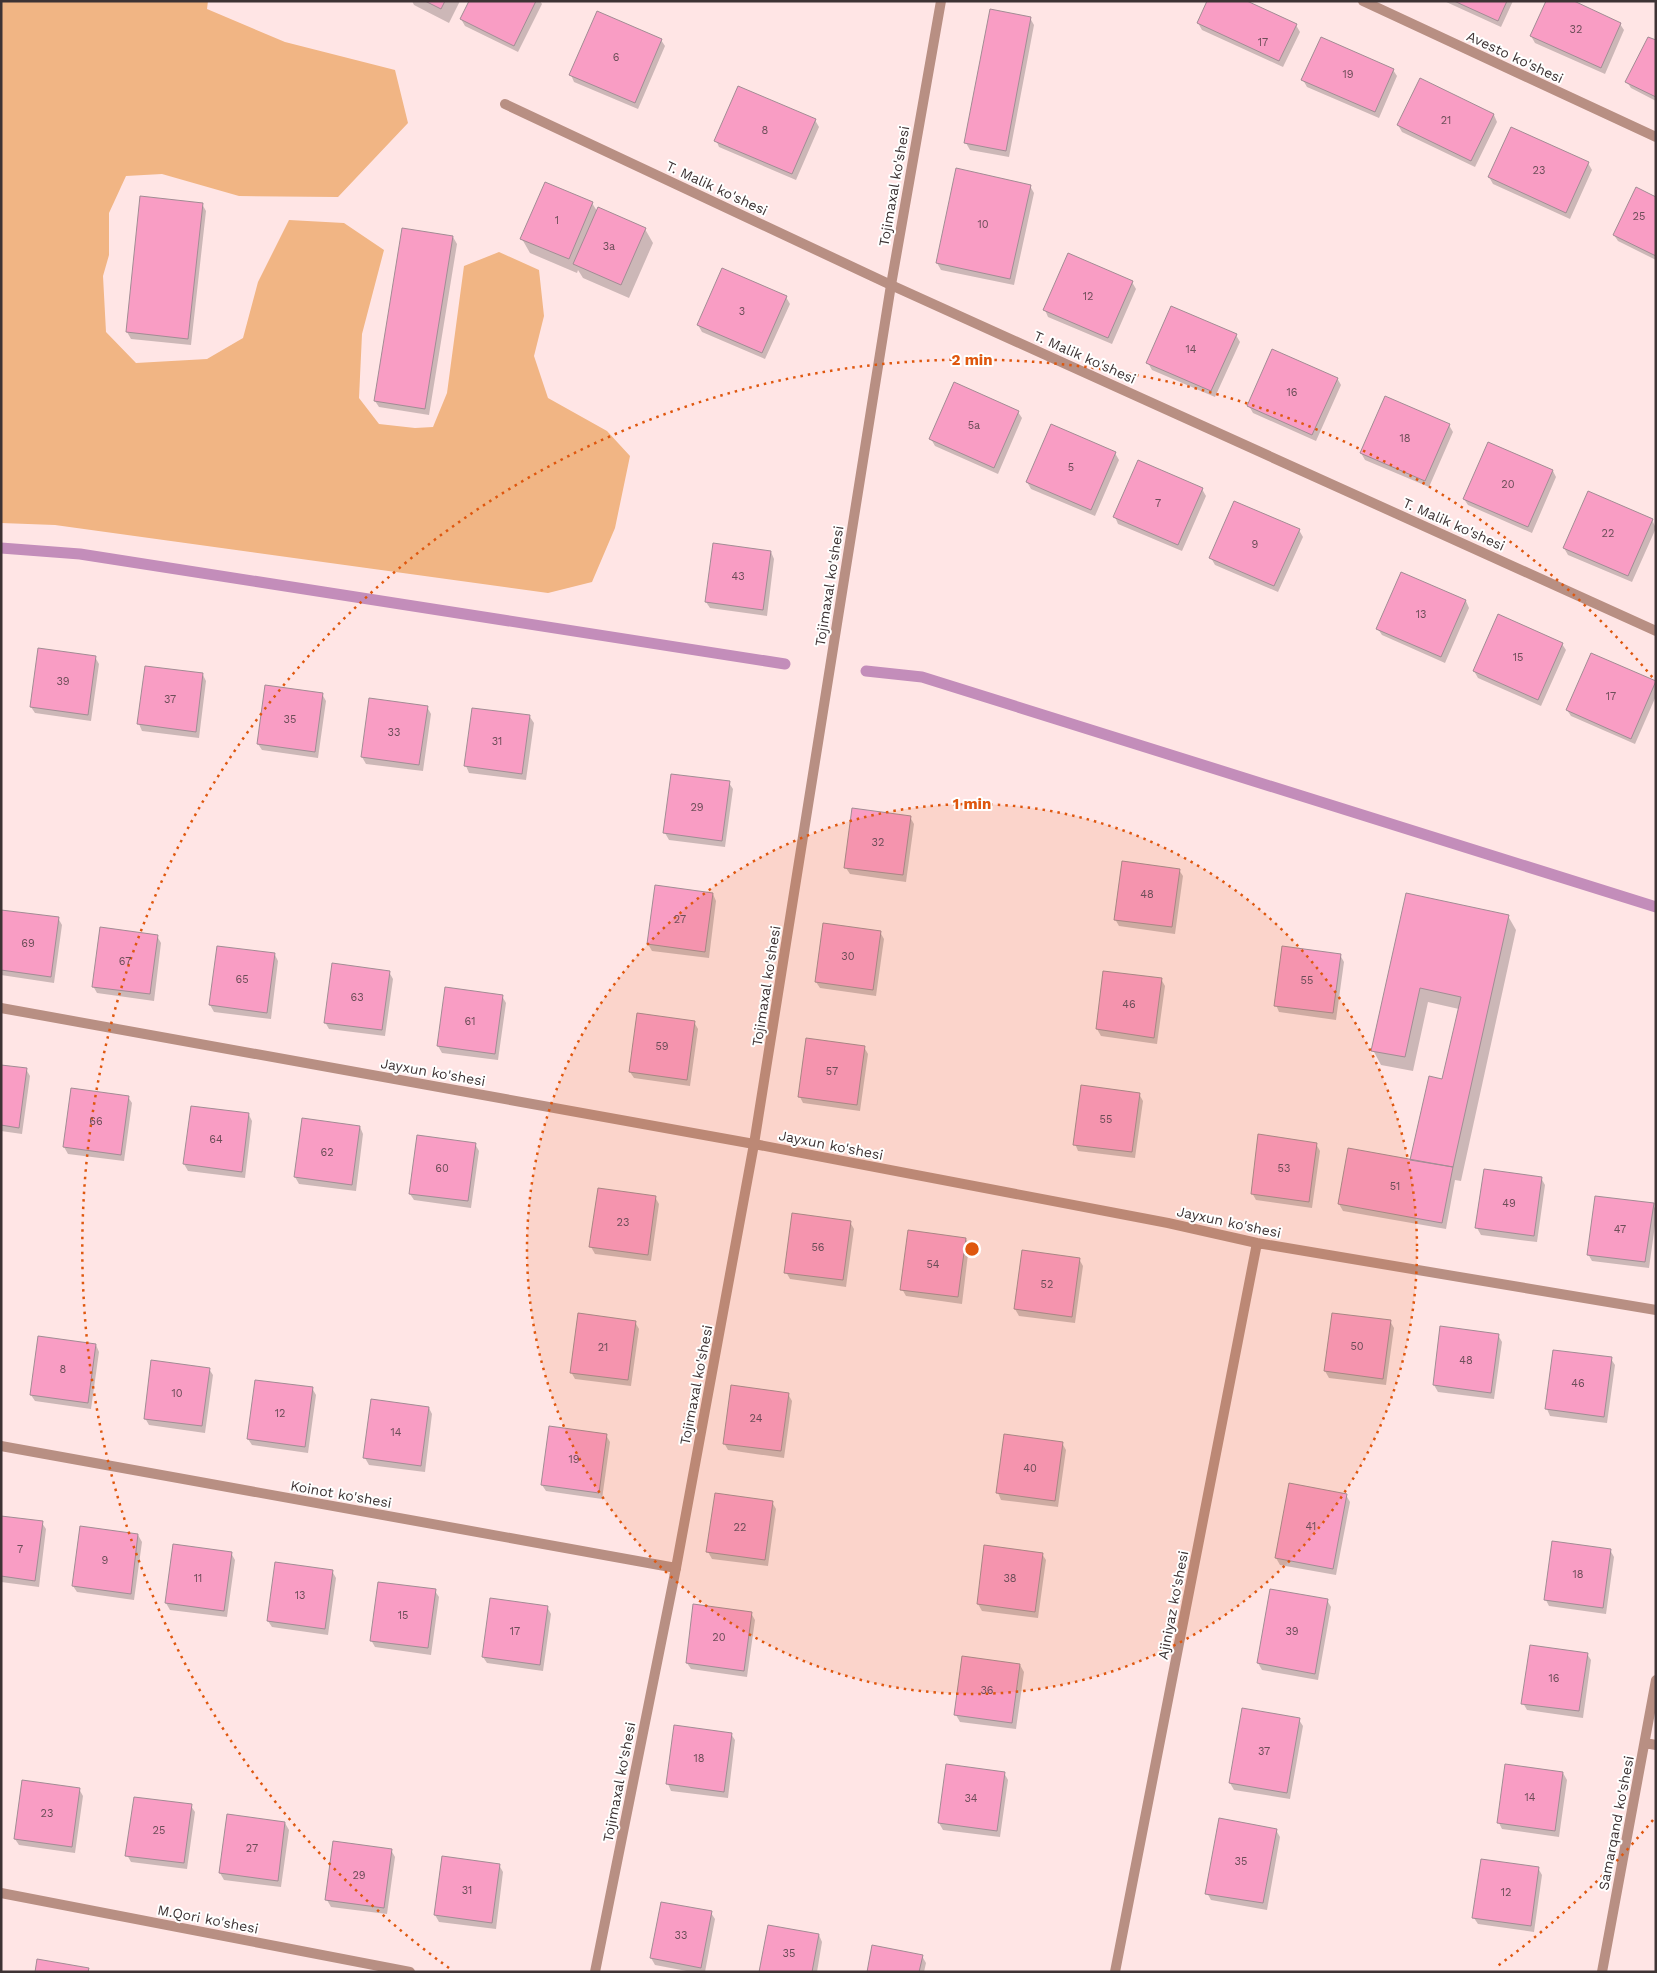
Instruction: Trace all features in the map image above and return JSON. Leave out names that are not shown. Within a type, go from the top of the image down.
[{"type":"street","name":"Tojimaxal ko'shesi","points":[[596,1972],[676,1568],[754,1144],[891,285],[941,1]]},
{"type":"street","name":"Avesto ko'shesi","points":[[1364,1],[1656,137]]},
{"type":"street","name":"T. Malik ko'shesi","points":[[505,104],[891,285],[1656,631]]},
{"type":"street","name":"Jayxun ko'shesi","points":[[1,1008],[754,1144],[1168,1223],[1257,1243],[1656,1310]]},
{"type":"street","name":"Ajiniyaz ko'shesi","points":[[1115,1972],[1257,1243]]},
{"type":"street","name":"Koinot ko'shesi","points":[[1,1446],[676,1568]]},
{"type":"street","name":"Samarqand ko'shesi","points":[[1602,1972],[1651,1744],[1656,1680]]},
{"type":"street","name":"M.Qori ko'shesi","points":[[1,1892],[410,1972]]},
{"type":"shaded area","points":[[1,1],[208,1],[207,9],[285,42],[395,70],[408,123],[338,197],[239,196],[162,174],[126,176],[109,213],[109,255],[103,276],[106,332],[136,363],[207,359],[243,338],[258,282],[289,220],[344,223],[384,250],[362,334],[359,398],[379,424],[415,428],[433,427],[447,393],[464,266],[499,252],[539,270],[544,316],[534,356],[548,398],[607,431],[630,456],[615,528],[592,582],[548,593],[55,525],[1,523]]},
{"type":"building","points":[[425,1],[445,1],[441,9]]},
{"type":"building","points":[[469,1],[536,1],[514,46],[460,19]]},
{"type":"building","points":[[1207,1],[1247,1],[1297,24],[1279,61],[1197,23]]},
{"type":"building","points":[[1454,1],[1507,1],[1498,21]]},
{"type":"building","points":[[1546,1],[1574,1],[1621,23],[1601,68],[1530,36]]},
{"type":"building","points":[[990,9],[1031,17],[1006,151],[964,143]]},
{"type":"building","points":[[597,11],[662,39],[635,103],[569,75]]},
{"type":"building","points":[[1321,37],[1394,69],[1375,112],[1301,80]]},
{"type":"building","points":[[1648,37],[1656,40],[1656,97],[1625,82]]},
{"type":"building","points":[[1420,78],[1494,114],[1471,161],[1397,125]]},
{"type":"building","points":[[738,86],[816,119],[792,174],[714,141]]},
{"type":"building","points":[[1511,127],[1589,162],[1566,213],[1488,177]]},
{"type":"building","points":[[956,168],[1031,185],[1010,279],[936,263]]},
{"type":"building","points":[[545,182],[593,202],[569,259],[520,239]]},
{"type":"building","points":[[1636,187],[1656,197],[1656,256],[1613,235]]},
{"type":"building","points":[[140,196],[203,203],[188,339],[126,332]]},
{"type":"building","points":[[598,207],[646,228],[621,285],[573,264]]},
{"type":"building","points":[[402,228],[453,236],[425,409],[374,401]]},
{"type":"building","points":[[1068,253],[1133,281],[1108,338],[1043,310]]},
{"type":"building","points":[[722,268],[787,296],[762,353],[697,325]]},
{"type":"building","points":[[1171,306],[1237,334],[1211,391],[1146,363]]},
{"type":"building","points":[[1272,349],[1338,378],[1312,435],[1247,406]]},
{"type":"building","points":[[954,382],[1019,411],[994,468],[929,439]]},
{"type":"building","points":[[1385,396],[1450,424],[1425,481],[1360,453]]},
{"type":"building","points":[[1051,424],[1116,452],[1091,510],[1026,482]]},
{"type":"building","points":[[1488,442],[1553,470],[1528,527],[1463,499]]},
{"type":"building","points":[[1138,460],[1203,488],[1178,545],[1113,517]]},
{"type":"building","points":[[1588,491],[1653,519],[1628,576],[1563,548]]},
{"type":"building","points":[[1234,501],[1300,529],[1274,586],[1209,558]]},
{"type":"building","points":[[713,543],[771,551],[763,610],[705,602]]},
{"type":"building","points":[[1401,572],[1466,600],[1441,657],[1376,629]]},
{"type":"building","points":[[1498,614],[1563,643],[1538,700],[1473,671]]},
{"type":"building","points":[[38,648],[96,656],[88,715],[30,707]]},
{"type":"building","points":[[1591,653],[1656,681],[1631,739],[1566,710]]},
{"type":"building","points":[[145,666],[203,673],[196,732],[137,724]]},
{"type":"building","points":[[265,685],[323,693],[315,752],[257,744]]},
{"type":"building","points":[[369,698],[428,706],[419,765],[361,757]]},
{"type":"building","points":[[472,708],[530,715],[522,774],[464,766]]},
{"type":"building","points":[[671,774],[730,781],[722,841],[663,833]]},
{"type":"building","points":[[852,808],[911,816],[903,875],[844,868]]},
{"type":"building","points":[[1122,861],[1180,869],[1172,927],[1114,920]]},
{"type":"building","points":[[655,885],[713,893],[705,952],[647,944]]},
{"type":"building","points":[[1406,893],[1509,915],[1453,1167],[1410,1160],[1429,1076],[1442,1079],[1461,997],[1420,988],[1405,1057],[1371,1051]]},
{"type":"building","points":[[1,910],[59,917],[51,977],[1,970]]},
{"type":"building","points":[[823,923],[881,931],[873,990],[815,982]]},
{"type":"building","points":[[100,927],[158,935],[150,994],[92,987]]},
{"type":"building","points":[[217,946],[275,953],[267,1013],[209,1005]]},
{"type":"building","points":[[1282,946],[1341,954],[1333,1013],[1274,1006]]},
{"type":"building","points":[[332,963],[390,971],[382,1030],[324,1023]]},
{"type":"building","points":[[1103,971],[1162,978],[1154,1038],[1096,1029]]},
{"type":"building","points":[[445,987],[503,995],[495,1054],[437,1046]]},
{"type":"building","points":[[637,1013],[695,1021],[687,1080],[629,1072]]},
{"type":"building","points":[[806,1038],[865,1046],[857,1105],[798,1097]]},
{"type":"building","points":[[1,1065],[27,1068],[19,1128],[1,1125]]},
{"type":"building","points":[[1081,1085],[1140,1093],[1132,1152],[1073,1145]]},
{"type":"building","points":[[71,1088],[129,1096],[121,1155],[63,1147]]},
{"type":"building","points":[[191,1106],[249,1113],[242,1172],[183,1164]]},
{"type":"building","points":[[302,1118],[360,1126],[352,1185],[294,1177]]},
{"type":"building","points":[[1258,1134],[1317,1143],[1309,1202],[1251,1194]]},
{"type":"building","points":[[417,1135],[476,1143],[468,1201],[409,1194]]},
{"type":"building","points":[[1348,1148],[1453,1167],[1442,1223],[1338,1204]]},
{"type":"building","points":[[1484,1169],[1542,1177],[1534,1236],[1475,1228]]},
{"type":"building","points":[[598,1188],[656,1196],[648,1255],[589,1247]]},
{"type":"building","points":[[1595,1196],[1654,1203],[1645,1262],[1587,1255]]},
{"type":"building","points":[[792,1213],[851,1221],[843,1280],[784,1273]]},
{"type":"building","points":[[908,1230],[966,1238],[958,1297],[900,1290]]},
{"type":"building","points":[[1022,1250],[1080,1258],[1072,1317],[1014,1309]]},
{"type":"building","points":[[578,1313],[636,1321],[628,1380],[570,1373]]},
{"type":"building","points":[[1332,1313],[1391,1320],[1383,1379],[1324,1371]]},
{"type":"building","points":[[1440,1326],[1499,1334],[1491,1393],[1433,1385]]},
{"type":"building","points":[[38,1336],[96,1344],[88,1403],[30,1395]]},
{"type":"building","points":[[1553,1350],[1612,1357],[1604,1417],[1545,1409]]},
{"type":"building","points":[[151,1360],[210,1368],[202,1426],[144,1419]]},
{"type":"building","points":[[255,1380],[313,1387],[305,1447],[247,1439]]},
{"type":"building","points":[[731,1385],[789,1393],[781,1451],[723,1444]]},
{"type":"building","points":[[371,1399],[429,1407],[421,1466],[363,1458]]},
{"type":"building","points":[[549,1426],[607,1434],[599,1493],[541,1485]]},
{"type":"building","points":[[1004,1434],[1063,1442],[1055,1501],[996,1493]]},
{"type":"building","points":[[1289,1483],[1347,1494],[1333,1569],[1275,1558]]},
{"type":"building","points":[[715,1493],[773,1501],[765,1560],[706,1552]]},
{"type":"building","points":[[1,1516],[43,1521],[35,1581],[1,1576]]},
{"type":"building","points":[[80,1526],[138,1534],[131,1594],[72,1586]]},
{"type":"building","points":[[1552,1541],[1611,1549],[1603,1608],[1544,1600]]},
{"type":"building","points":[[173,1544],[232,1552],[224,1611],[165,1603]]},
{"type":"building","points":[[984,1545],[1043,1553],[1035,1612],[977,1604]]},
{"type":"building","points":[[275,1562],[333,1570],[325,1629],[267,1621]]},
{"type":"building","points":[[378,1582],[436,1589],[428,1648],[370,1641]]},
{"type":"building","points":[[1270,1589],[1328,1599],[1315,1674],[1257,1663]]},
{"type":"building","points":[[490,1598],[548,1606],[540,1665],[482,1657]]},
{"type":"building","points":[[693,1604],[752,1612],[744,1671],[686,1663]]},
{"type":"building","points":[[1530,1645],[1588,1653],[1579,1711],[1521,1704]]},
{"type":"building","points":[[962,1656],[1020,1664],[1012,1723],[954,1715]]},
{"type":"building","points":[[1242,1708],[1300,1718],[1287,1793],[1229,1783]]},
{"type":"building","points":[[674,1725],[732,1733],[724,1792],[666,1784]]},
{"type":"building","points":[[946,1764],[1005,1772],[997,1831],[938,1823]]},
{"type":"building","points":[[1505,1764],[1563,1772],[1555,1831],[1497,1823]]},
{"type":"building","points":[[22,1780],[80,1788],[72,1847],[14,1839]]},
{"type":"building","points":[[134,1797],[192,1804],[184,1863],[125,1856]]},
{"type":"building","points":[[227,1814],[285,1822],[278,1881],[219,1873]]},
{"type":"building","points":[[1219,1818],[1277,1829],[1263,1903],[1205,1894]]},
{"type":"building","points":[[333,1841],[392,1849],[384,1908],[325,1900]]},
{"type":"building","points":[[442,1856],[500,1864],[492,1923],[434,1915]]},
{"type":"building","points":[[1481,1859],[1539,1867],[1531,1926],[1472,1918]]},
{"type":"building","points":[[661,1902],[712,1911],[701,1968],[650,1958]]},
{"type":"building","points":[[768,1925],[819,1934],[812,1972],[759,1972]]},
{"type":"building","points":[[872,1945],[923,1955],[919,1972],[867,1972]]},
{"type":"building","points":[[37,1959],[89,1968],[88,1972],[35,1972]]},
{"type":"waterway","points":[[1,548],[80,554],[785,664]]},
{"type":"waterway","points":[[866,671],[922,677],[1656,907]]}]
